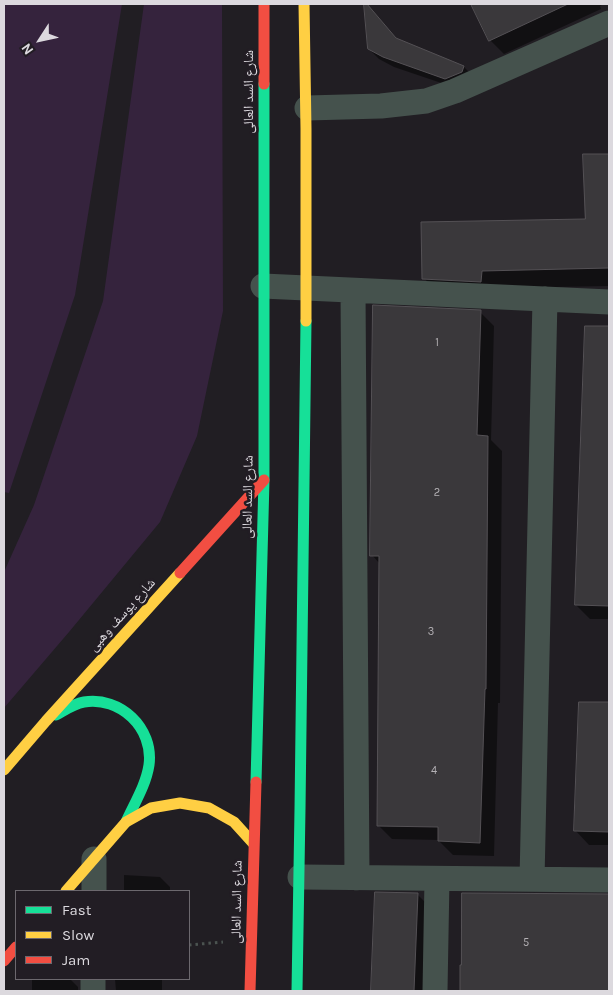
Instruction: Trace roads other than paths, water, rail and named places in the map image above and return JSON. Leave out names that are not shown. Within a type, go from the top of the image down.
[{"type":"main road","name":"شارع السد العالى","points":[[250,991],[264,480],[262,286],[267,190],[264,4]]},
{"type":"main road","points":[[297,991],[300,877],[306,288],[302,190],[306,108],[304,4]]},
{"type":"main road","name":"شارع يوسف وهبى","points":[[4,770],[264,480]]},
{"type":"main road","points":[[46,721],[77,703],[93,701],[109,703],[123,709],[135,720],[144,733],[149,748],[149,764],[145,780],[126,822],[67,890]]},
{"type":"main road","points":[[126,822],[152,808],[180,803],[209,808],[234,822],[253,843]]},
{"type":"main road","points":[[4,961],[15,948]]},
{"type":"street","points":[[306,108],[380,106],[426,101],[455,92],[609,23]]},
{"type":"street","points":[[262,286],[609,302]]},
{"type":"street","points":[[353,291],[357,878]]},
{"type":"street","points":[[532,879],[545,299]]},
{"type":"street","points":[[94,859],[94,890]]},
{"type":"street","points":[[300,877],[609,880]]},
{"type":"street","points":[[435,991],[438,879]]}]
